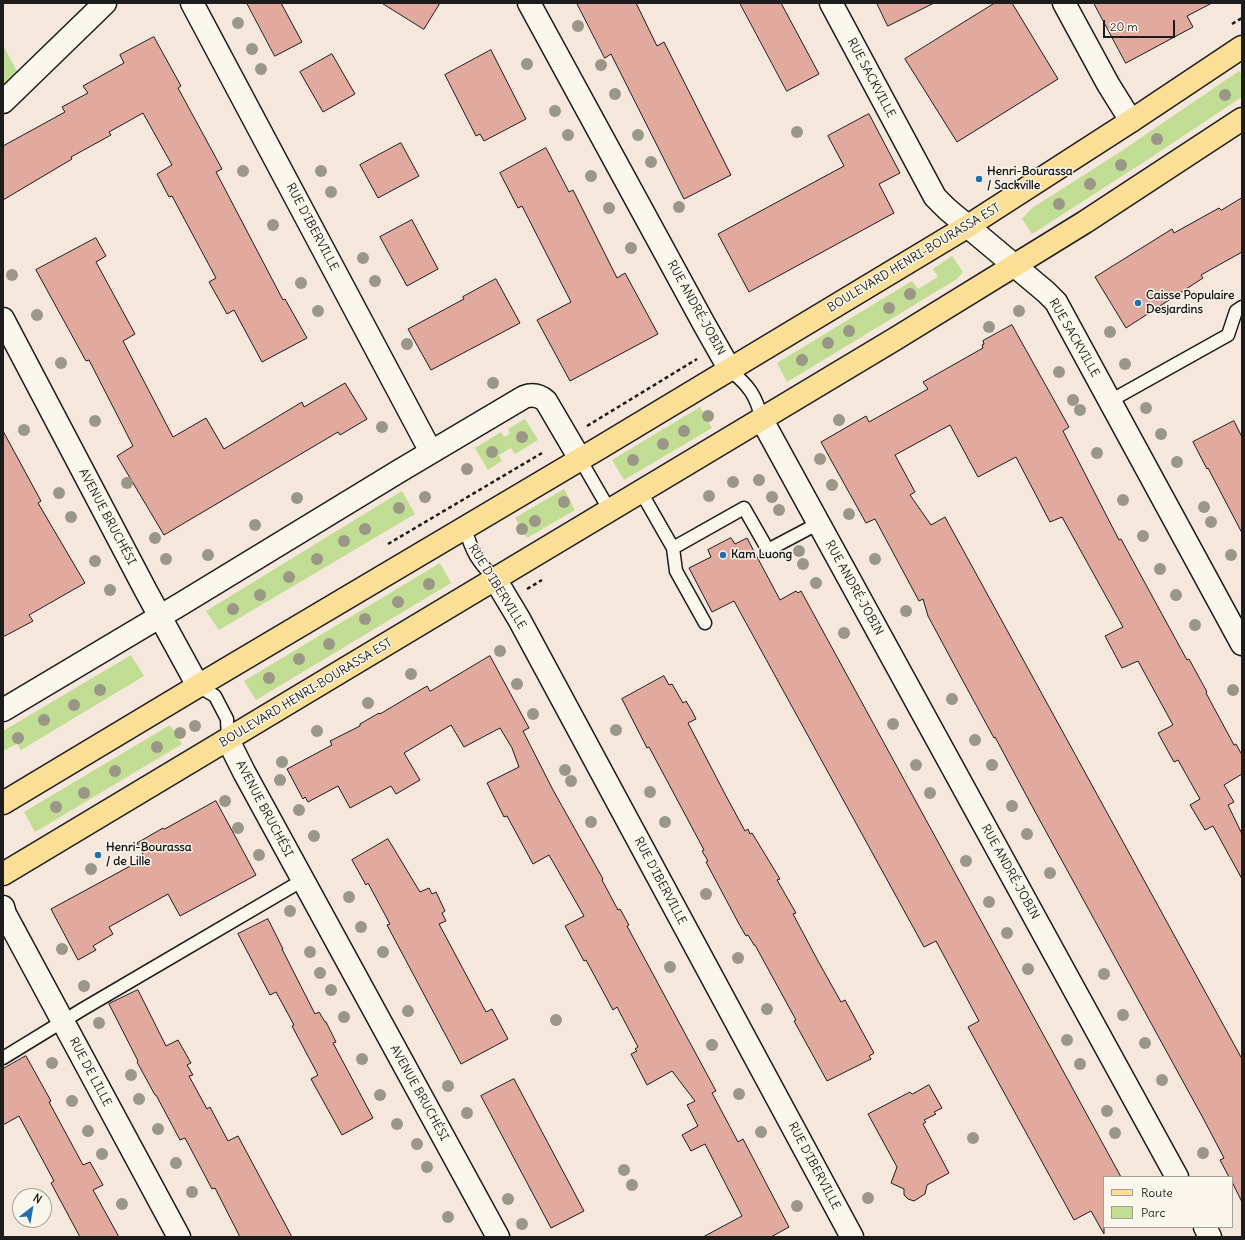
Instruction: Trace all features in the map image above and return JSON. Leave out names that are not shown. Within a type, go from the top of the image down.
[{"type":"main road","name":"BOULEVARD HENRI-BOURASSA EST","points":[[3,803],[730,370],[968,226],[1131,122],[1242,47]]},
{"type":"main road","name":"BOULEVARD HENRI-BOURASSA EST","points":[[3,874],[762,420],[1111,205],[1242,119]]},
{"type":"street","points":[[3,102],[105,3]]},
{"type":"street","name":"RUE D'IBERVILLE","points":[[192,3],[431,452]]},
{"type":"street","name":"RUE ANDRÉ-JOBIN","points":[[529,3],[730,370]]},
{"type":"street","name":"RUE SACKVILLE","points":[[831,3],[935,197],[1056,302],[1242,644]]},
{"type":"street","points":[[1064,3],[1108,84],[1131,122]]},
{"type":"street","name":"AVENUE BRUCHÉSI","points":[[3,319],[159,616],[198,686]]},
{"type":"street","points":[[3,710],[524,397],[533,395],[542,397],[548,404],[580,459]]},
{"type":"street","name":"RUE ANDRÉ-JOBIN","points":[[762,420],[1176,1176]]},
{"type":"street","name":"RUE D'IBERVILLE","points":[[495,579],[530,640],[852,1237]]},
{"type":"street","name":"AVENUE BRUCHÉSI","points":[[228,740],[244,772],[498,1237]]},
{"type":"street","name":"RUE DE LILLE","points":[[3,907],[5,914],[179,1237]]},
{"type":"street","points":[[1206,1228],[1210,1237]]},
{"type":"lane","points":[[1110,401],[1228,335],[1236,311],[1242,307]]},
{"type":"lane","name":"RUE ANDRÉ-JOBIN","points":[[730,370],[744,382],[757,402],[762,420]]},
{"type":"lane","points":[[580,459],[610,511]]},
{"type":"lane","points":[[641,492],[673,548],[676,571],[705,623]]},
{"type":"lane","points":[[673,548],[744,508],[768,550],[818,523]]},
{"type":"lane","name":"RUE D'IBERVILLE","points":[[465,528],[470,547],[481,564],[495,579]]},
{"type":"lane","name":"AVENUE BRUCHÉSI","points":[[198,686],[215,696],[227,719],[228,740]]},
{"type":"lane","points":[[3,1058],[63,1021],[303,880]]},
{"type":"path","points":[[1234,23],[1242,18]]},
{"type":"path","points":[[587,426],[692,362]]},
{"type":"green space","points":[[3,45],[19,75],[3,91]]},
{"type":"green space","points":[[1239,71],[1242,75],[1242,97],[1032,234],[1022,219],[1032,208],[1120,152]]},
{"type":"green space","points":[[952,256],[963,272],[957,279],[787,382],[777,363],[912,281],[918,289],[938,277],[933,269]]},
{"type":"green space","points":[[700,407],[712,428],[624,480],[612,460]]},
{"type":"green space","points":[[525,419],[538,440],[515,454],[511,448],[499,455],[502,461],[488,470],[475,448],[501,432],[504,437],[510,434],[508,429]]},
{"type":"green space","points":[[564,489],[575,510],[527,538],[515,518]]},
{"type":"green space","points":[[402,491],[415,514],[219,630],[206,611]]},
{"type":"green space","points":[[440,563],[451,583],[256,700],[244,681]]},
{"type":"green space","points":[[131,655],[144,676],[21,750],[17,744],[3,751],[3,731]]},
{"type":"green space","points":[[170,725],[182,744],[35,832],[24,812]]},
{"type":"building","points":[[247,3],[281,3],[302,42],[275,56]]},
{"type":"building","points":[[382,3],[440,3],[424,29]]},
{"type":"building","points":[[577,3],[636,3],[657,46],[664,42],[731,175],[684,199],[611,54],[605,58]]},
{"type":"building","points":[[740,3],[781,3],[819,74],[787,91]]},
{"type":"building","points":[[877,3],[934,3],[888,26]]},
{"type":"building","points":[[995,3],[1012,3],[1058,79],[957,142],[905,59]]},
{"type":"building","points":[[1094,3],[1212,3],[1187,16],[1193,27],[1126,63]]},
{"type":"building","points":[[154,37],[181,86],[178,88],[222,169],[216,172],[283,300],[285,299],[307,338],[262,362],[234,310],[227,314],[209,282],[216,278],[172,196],[169,197],[157,174],[172,165],[143,113],[109,132],[111,135],[71,157],[72,159],[3,200],[3,146],[65,112],[62,107],[88,93],[83,86],[124,63],[120,55]]},
{"type":"building","points":[[491,50],[526,119],[484,141],[480,134],[476,136],[445,75]]},
{"type":"building","points":[[332,54],[355,94],[323,112],[300,72]]},
{"type":"building","points":[[869,114],[900,173],[879,184],[894,213],[749,292],[718,234],[844,166],[828,136]]},
{"type":"building","points":[[401,143],[419,176],[378,198],[360,165]]},
{"type":"building","points":[[546,148],[569,192],[573,190],[617,278],[625,273],[658,334],[570,381],[537,320],[571,302],[522,206],[518,208],[500,173]]},
{"type":"building","name":"Caisse Populaire Desjardins","points":[[1242,198],[1242,252],[1201,275],[1203,278],[1126,328],[1095,277],[1172,229],[1174,233],[1219,208],[1221,210]]},
{"type":"building","points":[[412,220],[438,269],[407,286],[380,237]]},
{"type":"building","points":[[96,238],[106,256],[96,262],[135,334],[123,341],[173,437],[206,418],[224,449],[302,402],[304,407],[345,383],[367,419],[340,435],[338,432],[164,535],[117,456],[133,446],[89,360],[86,361],[36,270]]},
{"type":"building","points":[[496,279],[520,323],[431,370],[408,329],[464,299],[463,297]]},
{"type":"building","points":[[1012,325],[1069,427],[1063,431],[1119,540],[1121,539],[1187,660],[1189,659],[1234,745],[1236,744],[1242,755],[1242,774],[1224,785],[1234,802],[1228,805],[1242,834],[1242,879],[1213,826],[1205,830],[1190,805],[1200,799],[1178,760],[1174,762],[1158,733],[1173,725],[1138,661],[1122,668],[1105,636],[1123,627],[1062,517],[1050,522],[1016,457],[978,477],[950,425],[895,455],[915,492],[910,495],[931,525],[945,517],[1242,1059],[1242,1202],[1233,1184],[1233,1176],[1228,1176],[1220,1160],[1224,1158],[1203,1118],[957,670],[928,616],[923,599],[919,601],[875,519],[866,523],[821,442],[866,416],[869,422],[928,389],[923,382],[983,348],[983,341]]},
{"type":"building","points":[[1234,421],[1242,437],[1242,533],[1193,442]]},
{"type":"building","points":[[3,431],[41,501],[38,503],[85,583],[29,615],[33,621],[3,637]]},
{"type":"building","points":[[731,538],[735,544],[747,538],[780,600],[796,591],[798,593],[801,591],[1120,1176],[1103,1176],[1104,1234],[1091,1211],[1074,1220],[968,1027],[979,1021],[936,941],[924,947],[734,601],[712,612],[689,568],[711,557],[708,550]]},
{"type":"building","points":[[490,656],[529,728],[523,731],[553,790],[603,879],[602,880],[618,910],[620,909],[629,925],[627,926],[716,1091],[712,1093],[738,1142],[743,1139],[789,1227],[771,1237],[703,1237],[742,1216],[705,1144],[691,1151],[682,1135],[698,1126],[687,1105],[695,1101],[672,1071],[647,1085],[631,1054],[637,1051],[635,1049],[638,1047],[617,1007],[613,1010],[586,960],[584,961],[565,926],[584,916],[549,855],[533,864],[507,816],[504,817],[487,783],[519,767],[512,748],[500,728],[464,747],[451,725],[404,753],[420,780],[396,794],[391,786],[350,808],[338,786],[308,802],[305,797],[303,799],[287,769],[332,745],[330,741],[360,726],[360,724],[427,686],[430,691]]},
{"type":"building","points":[[664,676],[669,685],[672,684],[683,703],[686,701],[692,711],[696,719],[688,723],[725,794],[745,831],[748,829],[750,834],[752,833],[780,879],[777,880],[796,913],[793,914],[818,961],[841,1002],[845,1000],[874,1053],[869,1056],[871,1059],[827,1081],[755,945],[748,935],[746,936],[739,924],[706,862],[708,861],[702,851],[704,850],[649,747],[647,748],[622,699]]},
{"type":"building","points":[[216,801],[256,875],[180,916],[168,894],[109,927],[113,934],[93,946],[96,950],[78,960],[51,909],[145,858],[137,843]]},
{"type":"building","points":[[388,839],[420,892],[429,888],[432,894],[436,892],[445,911],[442,913],[446,921],[439,924],[486,1012],[492,1009],[508,1039],[461,1064],[387,925],[390,924],[368,883],[366,885],[352,860]]},
{"type":"building","points":[[268,919],[315,1014],[319,1012],[326,1022],[336,1042],[333,1043],[373,1118],[342,1135],[311,1079],[318,1075],[292,1026],[294,1025],[276,992],[270,995],[238,934]]},
{"type":"building","points":[[138,990],[166,1046],[178,1040],[191,1063],[187,1065],[193,1075],[189,1076],[207,1109],[210,1107],[228,1141],[238,1136],[292,1237],[240,1237],[215,1188],[212,1189],[185,1138],[180,1140],[137,1062],[138,1061],[109,1004]]},
{"type":"building","points":[[26,1056],[51,1101],[49,1102],[83,1165],[90,1162],[103,1185],[93,1190],[119,1237],[80,1237],[51,1183],[54,1181],[19,1116],[3,1125],[3,1069]]},
{"type":"building","points":[[514,1079],[584,1211],[551,1228],[481,1096]]},
{"type":"building","points":[[929,1085],[942,1108],[934,1112],[936,1114],[924,1120],[926,1122],[923,1124],[949,1173],[927,1185],[925,1194],[914,1201],[908,1199],[904,1195],[904,1189],[891,1183],[897,1167],[868,1114],[910,1092],[912,1094]]},
{"type":"place","name":"Henri-Bourassa / Sackville","points":[[979,179]]},
{"type":"place","name":"Caisse Populaire Desjardins","points":[[1138,303]]},
{"type":"place","name":"Kam Luong","points":[[723,555]]},
{"type":"place","name":"Henri-Bourassa / de Lille","points":[[98,855]]}]
